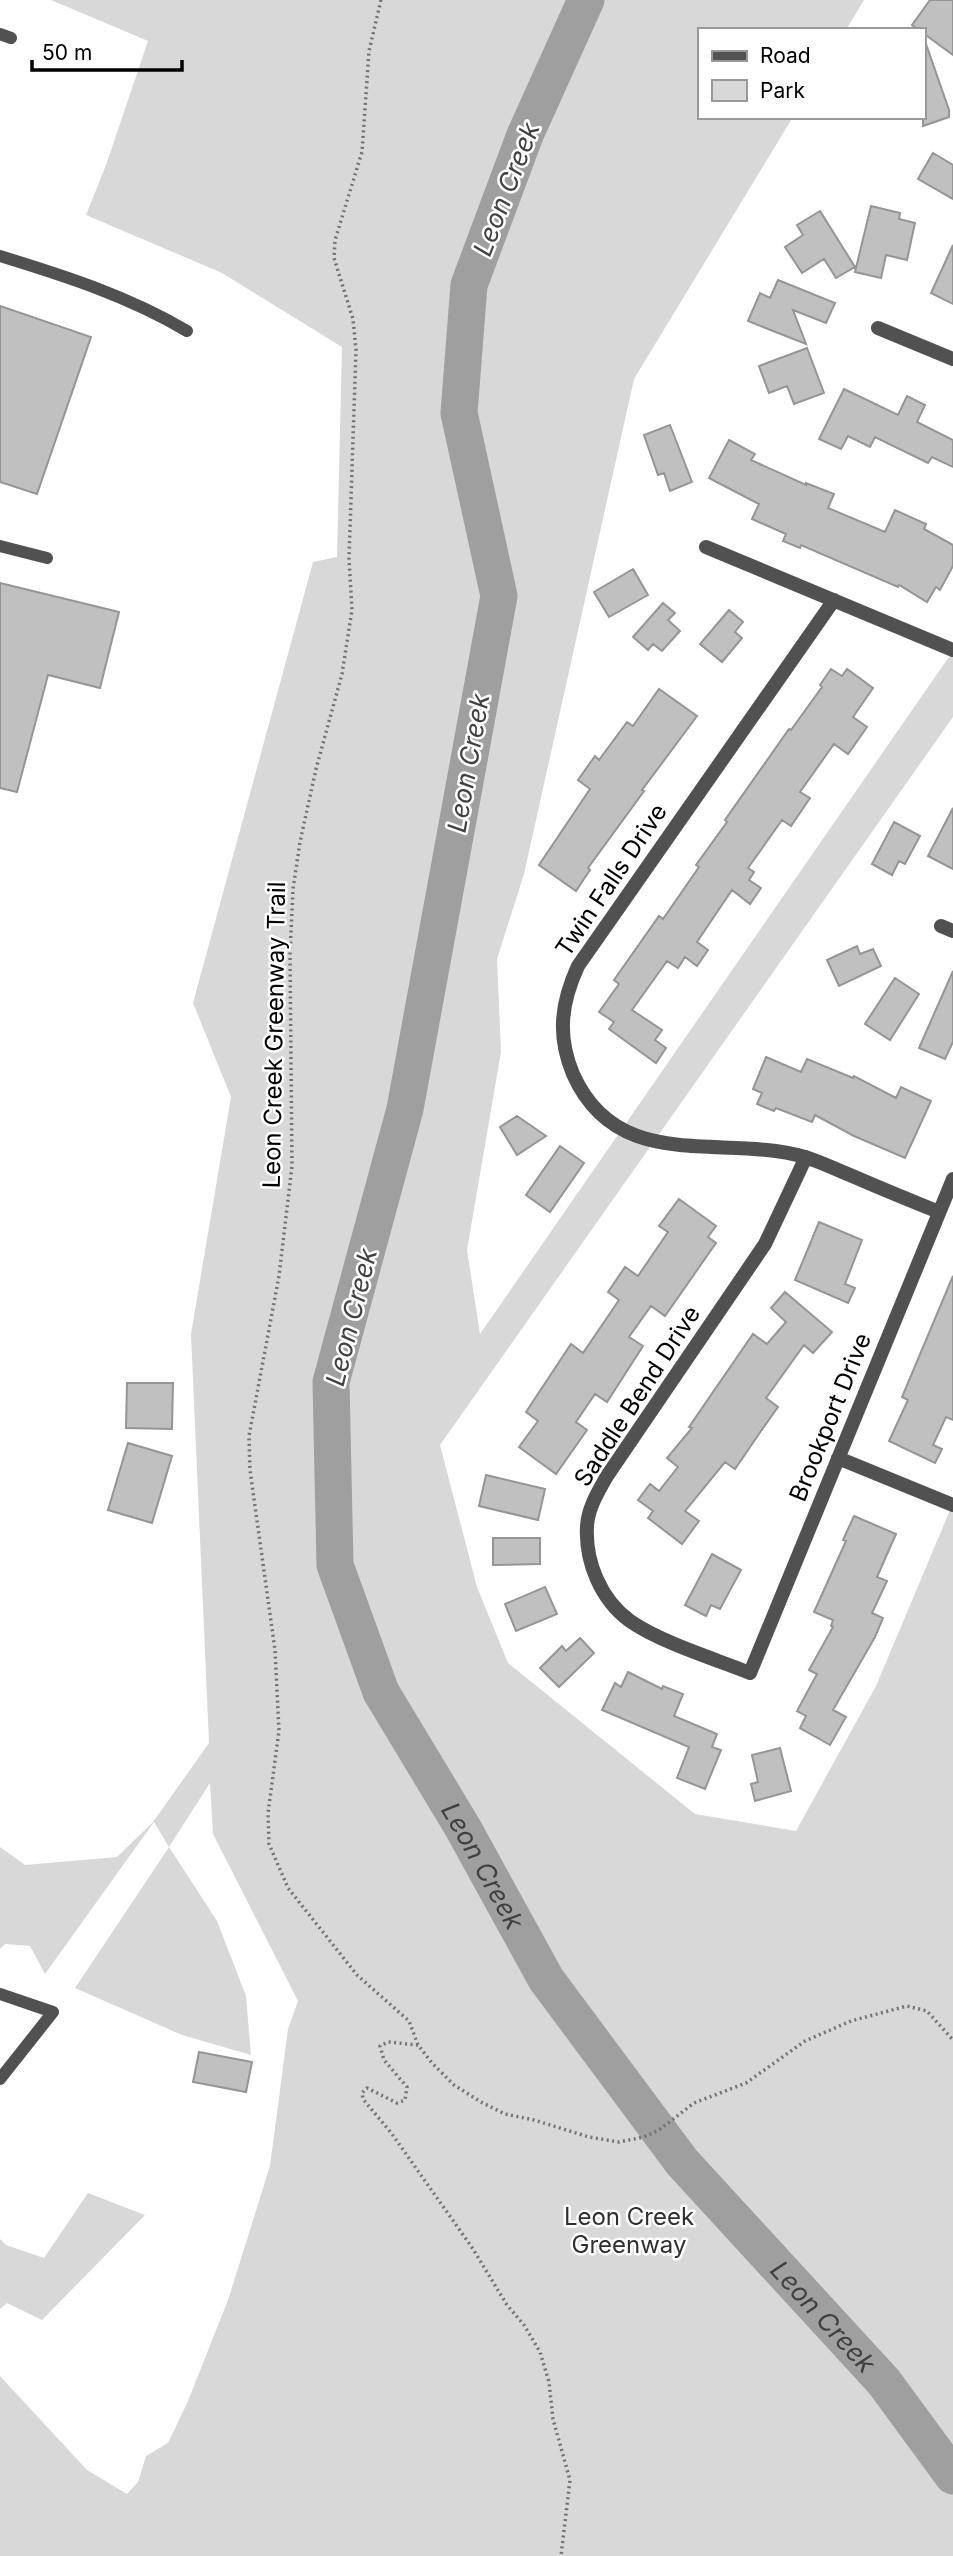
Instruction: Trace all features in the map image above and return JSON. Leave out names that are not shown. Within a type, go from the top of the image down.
[{"type":"street","points":[[878,328],[953,359]]},
{"type":"street","points":[[706,547],[953,650]]},
{"type":"street","name":"Twin Falls Drive","points":[[834,600],[578,966],[566,990],[563,1013],[566,1057],[579,1087],[598,1111],[623,1131],[658,1143],[768,1149],[806,1157],[939,1212]]},
{"type":"street","name":"Saddle Bend Drive","points":[[750,1673],[649,1632],[618,1611],[600,1588],[593,1573],[587,1526],[591,1508],[607,1476],[765,1244],[806,1157]]},
{"type":"street","name":"Brookport Drive","points":[[750,1673],[953,1179]]},
{"type":"street","points":[[838,1458],[953,1505]]},
{"type":"lane","points":[[0,256],[79,281],[144,307],[187,331]]},
{"type":"lane","points":[[0,545],[47,558]]},
{"type":"lane","points":[[0,1994],[53,2012],[0,2080]]},
{"type":"path","name":"Leon Creek Greenway Trail","points":[[381,0],[369,51],[362,152],[335,240],[334,258],[353,319],[356,350],[349,559],[352,610],[342,674],[316,769],[293,889],[289,966],[292,1166],[279,1276],[249,1436],[250,1470],[276,1663],[279,1731],[268,1813],[269,1844],[288,1888],[357,1975],[409,2021],[418,2045],[454,2085],[505,2114],[589,2137],[619,2142],[644,2137],[659,2130],[694,2103],[746,2083],[805,2041],[852,2021],[907,2006],[927,2011],[953,2040]]},
{"type":"path","points":[[418,2045],[387,2042],[380,2046],[384,2060],[407,2087],[405,2101],[397,2103],[367,2088],[362,2093],[363,2099],[392,2134],[540,2351],[570,2480],[561,2556]]},
{"type":"green space","name":"Leon Creek Greenway","points":[[51,0],[864,0],[847,28],[698,28],[698,119],[792,119],[634,379],[524,874],[497,959],[501,1052],[467,1250],[480,1334],[953,651],[953,717],[440,1445],[477,1587],[508,1663],[695,1814],[796,1831],[876,1686],[953,1503],[953,2556],[0,2556],[0,2376],[87,2470],[127,2494],[138,2482],[146,2456],[168,2443],[188,2401],[228,2300],[270,2166],[288,2029],[298,2001],[213,1834],[210,1783],[169,1847],[154,1822],[45,1974],[30,1946],[5,1944],[0,1949],[0,1847],[25,1865],[117,1857],[153,1822],[209,1743],[191,1334],[231,1097],[193,1003],[313,562],[337,557],[342,347],[222,273],[86,215],[148,41]]},
{"type":"green space","points":[[169,1847],[217,1921],[246,1996],[251,2055],[182,2035],[75,1988]]},
{"type":"green space","points":[[88,2193],[145,2215],[42,2320],[7,2303],[0,2309],[0,2239],[6,2245],[44,2258]]},
{"type":"building","points":[[930,0],[953,0],[953,55],[925,34],[925,28],[912,25]]},
{"type":"building","points":[[926,44],[949,110],[949,117],[923,126]]},
{"type":"building","points":[[933,153],[953,165],[953,199],[918,179]]},
{"type":"building","points":[[871,206],[900,213],[899,219],[915,223],[907,260],[886,255],[881,278],[855,272]]},
{"type":"building","points":[[820,211],[855,267],[836,278],[824,259],[802,273],[785,247],[803,235],[797,225]]},
{"type":"building","points":[[953,245],[953,304],[931,293]]},
{"type":"building","points":[[778,280],[835,303],[826,323],[793,310],[806,344],[748,321],[760,293],[770,298]]},
{"type":"building","points":[[0,306],[91,337],[37,494],[0,482]]},
{"type":"building","points":[[807,348],[824,393],[794,404],[787,386],[769,393],[759,366]]},
{"type":"building","points":[[844,389],[898,415],[907,396],[925,405],[917,422],[953,440],[953,467],[932,457],[928,463],[875,437],[870,447],[848,436],[841,449],[819,439]]},
{"type":"building","points":[[670,425],[692,482],[670,491],[664,473],[658,475],[644,435]]},
{"type":"building","points":[[729,440],[755,454],[751,460],[806,485],[834,494],[828,508],[885,532],[895,510],[926,524],[924,529],[953,545],[953,566],[940,590],[936,587],[927,602],[899,585],[898,587],[801,545],[800,548],[783,541],[786,534],[752,519],[759,504],[709,478]]},
{"type":"building","points":[[633,569],[648,595],[609,617],[594,592]]},
{"type":"building","points":[[0,583],[119,612],[100,688],[48,675],[17,792],[0,788]]},
{"type":"building","points":[[663,603],[675,613],[668,620],[680,631],[662,651],[653,644],[648,650],[633,637]]},
{"type":"building","points":[[729,610],[743,622],[735,632],[742,638],[722,662],[700,644]]},
{"type":"building","points":[[831,669],[842,676],[847,669],[873,688],[853,717],[867,727],[848,754],[834,744],[800,792],[810,798],[791,826],[782,820],[748,868],[754,872],[749,880],[761,888],[750,904],[732,890],[697,942],[708,950],[697,966],[685,957],[678,968],[667,961],[632,1010],[662,1030],[655,1040],[666,1048],[656,1063],[609,1029],[614,1022],[599,1012],[619,984],[614,980],[659,916],[663,919],[699,867],[696,865],[727,822],[725,820],[822,687],[820,685]]},
{"type":"building","points":[[659,689],[697,716],[588,868],[590,870],[576,891],[539,865],[590,789],[578,780],[595,756],[599,760],[627,722],[633,726]]},
{"type":"building","points":[[953,808],[953,869],[928,856]]},
{"type":"building","points":[[894,822],[920,836],[905,864],[899,861],[892,875],[872,864]]},
{"type":"building","points":[[857,946],[860,954],[873,949],[881,966],[839,986],[827,960]]},
{"type":"building","points":[[953,971],[953,1042],[945,1059],[919,1048]]},
{"type":"building","points":[[895,978],[919,994],[890,1040],[865,1024]]},
{"type":"building","points":[[766,1057],[801,1072],[807,1059],[853,1078],[854,1076],[896,1098],[901,1087],[931,1101],[905,1158],[854,1136],[815,1115],[812,1122],[776,1108],[774,1111],[757,1104],[762,1093],[753,1089]]},
{"type":"building","points":[[517,1116],[546,1136],[517,1155],[500,1127]]},
{"type":"building","points":[[560,1146],[584,1163],[550,1212],[526,1195]]},
{"type":"building","points":[[679,1199],[716,1226],[708,1237],[716,1243],[665,1316],[651,1306],[629,1337],[643,1346],[607,1402],[595,1394],[576,1422],[587,1430],[556,1474],[519,1447],[538,1421],[526,1412],[571,1344],[583,1353],[619,1300],[608,1292],[625,1267],[638,1276],[668,1232],[659,1226]]},
{"type":"building","points":[[819,1222],[862,1240],[845,1284],[855,1288],[848,1303],[795,1280]]},
{"type":"building","points":[[953,1276],[953,1420],[946,1417],[933,1445],[942,1449],[935,1463],[889,1441],[908,1400],[902,1397]]},
{"type":"building","points":[[785,1292],[832,1332],[813,1353],[804,1345],[766,1398],[778,1407],[735,1469],[725,1462],[685,1511],[699,1521],[682,1544],[648,1518],[653,1511],[638,1500],[650,1484],[659,1491],[678,1467],[667,1458],[692,1428],[689,1427],[753,1334],[767,1344],[786,1322],[771,1308]]},
{"type":"building","points":[[127,1383],[173,1383],[172,1429],[126,1428]]},
{"type":"building","points":[[128,1443],[172,1456],[152,1523],[108,1510]]},
{"type":"building","points":[[486,1475],[545,1489],[538,1520],[479,1506]]},
{"type":"building","points":[[854,1516],[896,1534],[877,1577],[887,1581],[872,1613],[883,1618],[833,1710],[846,1717],[830,1745],[800,1728],[806,1716],[797,1711],[817,1674],[809,1670],[833,1627],[833,1620],[814,1612],[846,1541],[843,1540]]},
{"type":"building","points":[[493,1538],[540,1538],[540,1564],[493,1565]]},
{"type":"building","points":[[712,1554],[741,1570],[720,1609],[711,1605],[706,1616],[685,1605]]},
{"type":"building","points":[[545,1587],[557,1614],[516,1631],[505,1604]]},
{"type":"building","points":[[580,1638],[594,1653],[559,1687],[540,1668],[562,1646],[566,1651]]},
{"type":"building","points":[[628,1672],[662,1689],[663,1686],[683,1694],[674,1716],[717,1734],[712,1747],[721,1750],[705,1789],[677,1778],[689,1747],[602,1710],[615,1683],[621,1687]]},
{"type":"building","points":[[780,1748],[791,1791],[755,1801],[751,1784],[758,1782],[752,1755]]},
{"type":"building","points":[[199,2052],[252,2062],[246,2092],[193,2082]]},
{"type":"waterway","name":"Leon Creek","points":[[586,0],[525,135],[469,285],[459,413],[499,596],[405,1109],[331,1382],[335,1565],[381,1692],[463,1828],[546,1979],[682,2162],[884,2382],[953,2476]]}]
